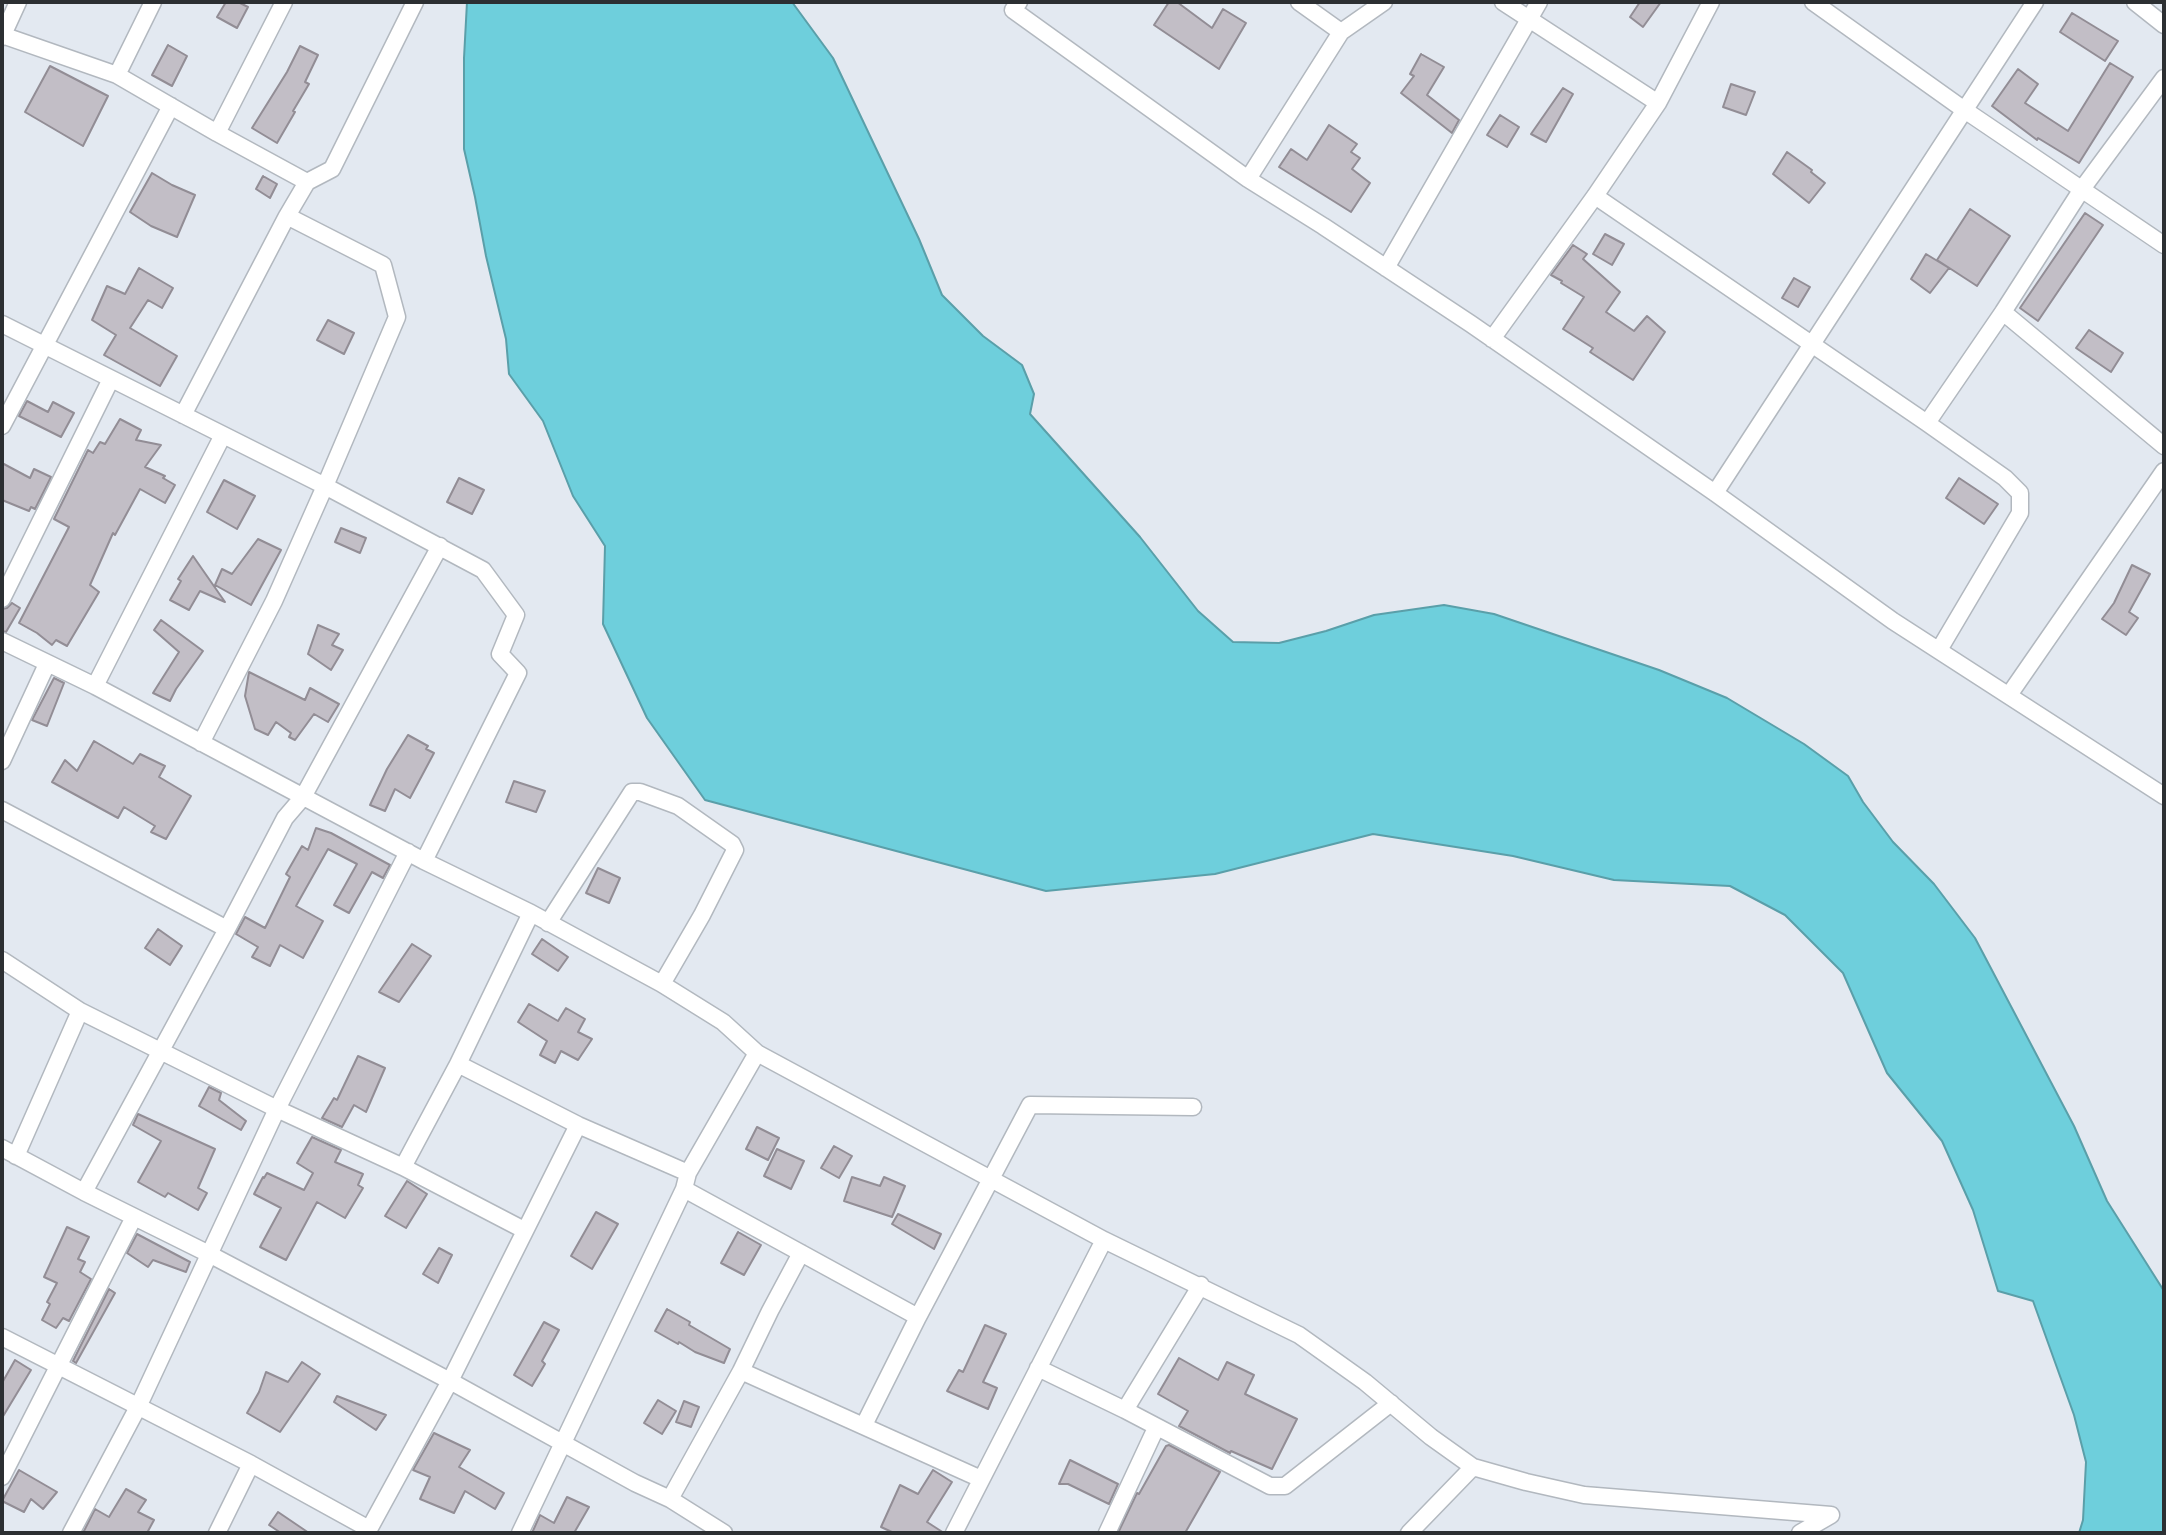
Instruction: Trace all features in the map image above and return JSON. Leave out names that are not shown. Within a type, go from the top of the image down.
[{"type":"street","points":[[18,2],[2,36],[117,75],[307,182]]},
{"type":"street","points":[[117,75],[153,2]]},
{"type":"street","points":[[217,133],[284,2]]},
{"type":"street","points":[[183,415],[307,182],[332,169],[415,2]]},
{"type":"street","points":[[1019,2],[1013,10],[1248,179],[1492,339],[1716,493],[1893,621],[2164,796]]},
{"type":"street","points":[[1299,2],[1341,32]]},
{"type":"street","points":[[1248,179],[1341,32],[1384,2]]},
{"type":"street","points":[[1503,2],[1658,103]]},
{"type":"street","points":[[1386,268],[1539,2]]},
{"type":"street","points":[[1492,339],[1658,103],[1710,2]]},
{"type":"street","points":[[1813,2],[2164,245]]},
{"type":"street","points":[[1716,493],[2035,2]]},
{"type":"street","points":[[2135,2],[2164,25]]},
{"type":"street","points":[[1927,423],[2003,313],[2082,189],[2164,78]]},
{"type":"street","points":[[2,426],[171,106]]},
{"type":"street","points":[[1595,196],[1927,423],[2005,478],[2020,493],[2020,513],[1939,650]]},
{"type":"street","points":[[201,743],[274,601],[397,317],[383,265],[287,216]]},
{"type":"street","points":[[2003,313],[2164,446]]},
{"type":"street","points":[[2,324],[325,486],[483,570],[516,615],[500,654],[518,673],[424,861]]},
{"type":"street","points":[[2,599],[111,379]]},
{"type":"street","points":[[95,686],[223,435]]},
{"type":"street","points":[[2009,695],[2164,471]]},
{"type":"street","points":[[84,1192],[285,818],[303,797],[440,546]]},
{"type":"street","points":[[2,641],[95,686],[424,861],[531,913],[663,984],[723,1022],[757,1053],[1104,1240],[1299,1335],[1365,1382],[1431,1437],[1473,1467],[1584,1494],[1831,1515],[1800,1533]]},
{"type":"street","points":[[2,761],[47,664]]},
{"type":"street","points":[[548,923],[632,792],[640,792],[678,806],[732,844],[735,850],[663,984]]},
{"type":"street","points":[[2,810],[227,929]]},
{"type":"street","points":[[71,1533],[138,1407],[277,1110],[408,852]]},
{"type":"street","points":[[402,1167],[458,1064],[531,913]]},
{"type":"street","points":[[2,960],[80,1011],[277,1110],[402,1167],[524,1230]]},
{"type":"street","points":[[80,1011],[9,1152],[450,1381],[635,1483],[670,1499],[724,1533]]},
{"type":"street","points":[[520,1533],[686,1181],[757,1053]]},
{"type":"street","points":[[458,1064],[686,1181],[801,1253],[918,1317]]},
{"type":"street","points":[[864,1425],[1030,1105],[1194,1107]]},
{"type":"street","points":[[2,1337],[251,1464],[368,1531],[450,1381],[579,1125]]},
{"type":"street","points":[[2,1477],[134,1217]]},
{"type":"street","points":[[954,1533],[1104,1240]]},
{"type":"street","points":[[670,1499],[741,1371],[801,1253]]},
{"type":"street","points":[[1125,1410],[1200,1286]]},
{"type":"street","points":[[1038,1368],[1270,1486],[1285,1486],[1391,1403]]},
{"type":"street","points":[[741,1371],[981,1479]]},
{"type":"street","points":[[1107,1533],[1156,1427]]},
{"type":"street","points":[[217,1533],[251,1464]]},
{"type":"street","points":[[1409,1533],[1473,1467]]},
{"type":"water","points":[[467,2],[792,2],[833,58],[919,239],[942,295],[983,336],[1022,365],[1034,394],[1030,414],[1140,537],[1198,611],[1233,642],[1279,643],[1374,615],[1444,605],[1494,614],[1659,670],[1727,698],[1804,744],[1848,776],[1863,802],[1893,842],[1934,884],[1975,938],[2074,1126],[2107,1201],[2164,1291],[2164,1533],[2079,1533],[2083,1520],[2086,1462],[2074,1415],[2033,1301],[1998,1291],[1973,1210],[1942,1141],[1887,1073],[1843,973],[1785,915],[1730,886],[1614,880],[1513,856],[1373,834],[1215,874],[1046,891],[705,800],[647,718],[603,624],[605,546],[573,496],[543,421],[509,374],[506,339],[464,149]]},
{"type":"building","points":[[226,2],[238,2],[248,7],[237,28],[217,17]]},
{"type":"building","points":[[1169,2],[1177,2],[1212,28],[1223,9],[1246,23],[1219,69],[1154,25]]},
{"type":"building","points":[[1640,2],[1661,2],[1643,27],[1630,17]]},
{"type":"building","points":[[2072,13],[2118,41],[2105,61],[2060,32]]},
{"type":"building","points":[[168,45],[187,56],[172,86],[152,75]]},
{"type":"building","points":[[300,46],[318,55],[305,82],[309,84],[277,143],[252,128]]},
{"type":"building","points":[[1421,54],[1444,67],[1427,95],[1459,120],[1452,133],[1401,93],[1414,76],[1410,74]]},
{"type":"building","points":[[2110,63],[2133,77],[2079,163],[2038,138],[2037,140],[1992,106],[2018,69],[2038,84],[2025,103],[2068,131]]},
{"type":"building","points":[[50,66],[108,96],[83,146],[25,112]]},
{"type":"building","points":[[1731,84],[1755,92],[1746,115],[1723,107]]},
{"type":"building","points":[[1563,88],[1573,94],[1546,142],[1531,134]]},
{"type":"building","points":[[1500,115],[1519,127],[1507,147],[1487,135]]},
{"type":"building","points":[[1329,125],[1357,144],[1351,152],[1360,158],[1352,169],[1370,183],[1351,212],[1279,167],[1291,149],[1307,160]]},
{"type":"building","points":[[1787,152],[1825,183],[1809,203],[1773,174]]},
{"type":"building","points":[[152,173],[195,195],[177,237],[151,226],[130,212]]},
{"type":"building","points":[[263,176],[277,184],[270,198],[256,189]]},
{"type":"building","points":[[1970,209],[2010,236],[1977,286],[1937,260]]},
{"type":"building","points":[[2085,213],[2103,225],[2038,321],[2020,308]]},
{"type":"building","points":[[1605,234],[1624,244],[1612,265],[1593,254]]},
{"type":"building","points":[[1573,245],[1587,254],[1583,259],[1620,292],[1606,312],[1634,331],[1647,316],[1665,332],[1633,380],[1590,352],[1593,348],[1563,329],[1584,297],[1551,275]]},
{"type":"building","points":[[1926,254],[1949,268],[1930,293],[1911,279]]},
{"type":"building","points":[[139,268],[173,288],[162,308],[148,300],[130,328],[177,356],[160,386],[104,355],[116,335],[92,320],[107,286],[125,294]]},
{"type":"building","points":[[1794,278],[1810,287],[1798,307],[1782,298]]},
{"type":"building","points":[[328,320],[354,333],[344,354],[317,340]]},
{"type":"building","points":[[2089,330],[2123,353],[2111,372],[2076,348]]},
{"type":"building","points":[[27,401],[48,412],[53,402],[74,413],[61,437],[19,416]]},
{"type":"building","points":[[120,419],[141,430],[136,440],[161,445],[145,467],[165,476],[163,478],[175,485],[165,503],[140,489],[115,535],[113,533],[90,585],[99,592],[67,646],[56,640],[52,645],[19,623],[69,527],[54,519],[88,450],[93,453],[100,442],[105,444]]},
{"type":"building","points":[[2,463],[30,478],[34,469],[51,477],[35,509],[31,507],[29,511],[2,500]]},
{"type":"building","points":[[459,478],[484,490],[472,514],[447,502]]},
{"type":"building","points":[[1959,478],[1998,504],[1984,524],[1946,498]]},
{"type":"building","points":[[224,480],[255,496],[237,529],[207,512]]},
{"type":"building","points":[[341,528],[366,538],[360,553],[335,542]]},
{"type":"building","points":[[258,539],[281,550],[251,605],[215,585],[222,569],[232,574]]},
{"type":"building","points":[[193,556],[225,602],[200,591],[189,610],[170,600],[181,581],[178,579]]},
{"type":"building","points":[[2132,565],[2150,574],[2129,612],[2138,618],[2126,635],[2102,619],[2114,603]]},
{"type":"building","points":[[12,603],[20,608],[6,632],[2,631],[2,609]]},
{"type":"building","points":[[161,620],[203,651],[170,701],[153,693],[179,652],[154,630]]},
{"type":"building","points":[[318,625],[339,634],[332,645],[343,650],[331,670],[308,654]]},
{"type":"building","points":[[249,672],[305,700],[310,688],[339,704],[328,722],[314,714],[295,740],[289,737],[291,733],[276,722],[268,735],[255,729],[245,696]]},
{"type":"building","points":[[54,678],[64,683],[47,726],[32,720]]},
{"type":"building","points":[[408,735],[428,746],[426,749],[434,753],[410,798],[395,789],[385,811],[370,805],[387,769]]},
{"type":"building","points":[[94,741],[133,764],[140,754],[165,766],[159,777],[191,796],[166,839],[151,832],[155,826],[124,807],[118,818],[52,782],[65,760],[77,771]]},
{"type":"building","points":[[514,781],[545,791],[536,812],[506,802]]},
{"type":"building","points":[[316,828],[331,833],[390,865],[383,878],[372,872],[349,913],[334,905],[357,864],[328,849],[296,906],[323,921],[303,958],[280,945],[270,966],[252,957],[258,947],[236,934],[245,917],[265,928],[290,877],[286,874],[302,846],[308,850]]},
{"type":"building","points":[[598,868],[620,878],[609,903],[586,893]]},
{"type":"building","points":[[158,929],[182,946],[170,965],[145,948]]},
{"type":"building","points":[[542,939],[568,957],[558,971],[532,954]]},
{"type":"building","points":[[412,944],[431,956],[399,1002],[379,992]]},
{"type":"building","points":[[529,1004],[558,1021],[566,1008],[585,1019],[578,1032],[592,1039],[578,1060],[561,1051],[555,1063],[540,1055],[547,1041],[518,1022]]},
{"type":"building","points":[[358,1056],[385,1068],[366,1112],[354,1105],[342,1127],[322,1118],[334,1098],[337,1100]]},
{"type":"building","points":[[209,1087],[221,1093],[219,1100],[246,1121],[241,1130],[199,1106]]},
{"type":"building","points":[[138,1114],[215,1149],[198,1188],[207,1193],[198,1210],[168,1193],[165,1197],[138,1182],[161,1141],[133,1125]]},
{"type":"building","points":[[757,1127],[779,1138],[768,1160],[746,1149]]},
{"type":"building","points":[[312,1137],[341,1150],[335,1162],[363,1174],[358,1185],[363,1188],[345,1218],[317,1202],[286,1260],[260,1247],[281,1208],[254,1194],[267,1173],[304,1190],[313,1173],[297,1163]]},
{"type":"building","points":[[834,1146],[852,1156],[839,1178],[821,1168]]},
{"type":"building","points":[[777,1149],[804,1161],[791,1189],[764,1176]]},
{"type":"building","points":[[852,1177],[880,1186],[884,1177],[905,1186],[892,1217],[844,1201]]},
{"type":"building","points":[[407,1181],[427,1194],[406,1228],[385,1216]]},
{"type":"building","points":[[596,1212],[618,1224],[592,1269],[571,1256]]},
{"type":"building","points":[[898,1214],[941,1234],[934,1249],[892,1224]]},
{"type":"building","points":[[67,1227],[89,1237],[78,1259],[85,1262],[80,1272],[91,1279],[69,1321],[63,1318],[56,1328],[42,1320],[50,1304],[47,1302],[57,1283],[44,1277]]},
{"type":"building","points":[[738,1232],[761,1245],[744,1275],[721,1263]]},
{"type":"building","points":[[137,1234],[190,1262],[186,1272],[153,1260],[148,1267],[127,1253]]},
{"type":"building","points":[[439,1248],[452,1255],[438,1283],[423,1274]]},
{"type":"building","points":[[109,1289],[115,1293],[76,1363],[73,1361]]},
{"type":"building","points":[[667,1309],[730,1349],[724,1363],[695,1352],[655,1331]]},
{"type":"building","points":[[544,1322],[559,1330],[542,1361],[545,1364],[532,1386],[514,1375]]},
{"type":"building","points":[[985,1325],[1006,1334],[983,1382],[997,1388],[988,1409],[947,1391],[959,1370],[963,1372]]},
{"type":"building","points":[[1179,1358],[1218,1380],[1227,1362],[1254,1375],[1245,1394],[1297,1419],[1272,1469],[1231,1451],[1230,1453],[1179,1426],[1188,1411],[1158,1394]]},
{"type":"building","points":[[15,1360],[31,1370],[2,1418],[2,1383]]},
{"type":"building","points":[[302,1362],[320,1374],[280,1432],[247,1413],[266,1372],[288,1382]]},
{"type":"building","points":[[337,1396],[386,1415],[376,1430],[334,1402]]},
{"type":"building","points":[[658,1400],[676,1411],[662,1434],[644,1423]]},
{"type":"building","points":[[684,1401],[699,1407],[691,1427],[676,1422]]},
{"type":"building","points":[[434,1433],[470,1450],[459,1467],[504,1493],[495,1509],[465,1491],[454,1513],[420,1499],[430,1477],[413,1470]]},
{"type":"building","points":[[1169,1445],[1220,1472],[1185,1533],[1118,1533],[1137,1493],[1139,1494]]},
{"type":"building","points":[[1070,1460],[1118,1484],[1109,1504],[1068,1484],[1059,1484]]},
{"type":"building","points":[[19,1470],[57,1492],[43,1509],[31,1499],[24,1512],[2,1501]]},
{"type":"building","points":[[933,1470],[952,1482],[927,1522],[944,1533],[894,1533],[881,1527],[900,1485],[918,1494]]},
{"type":"building","points":[[126,1489],[146,1500],[138,1512],[154,1520],[147,1533],[83,1533],[95,1509],[109,1517]]},
{"type":"building","points":[[567,1497],[589,1507],[574,1533],[532,1533],[540,1515],[554,1523]]},
{"type":"building","points":[[278,1512],[309,1533],[281,1533],[269,1525]]}]
